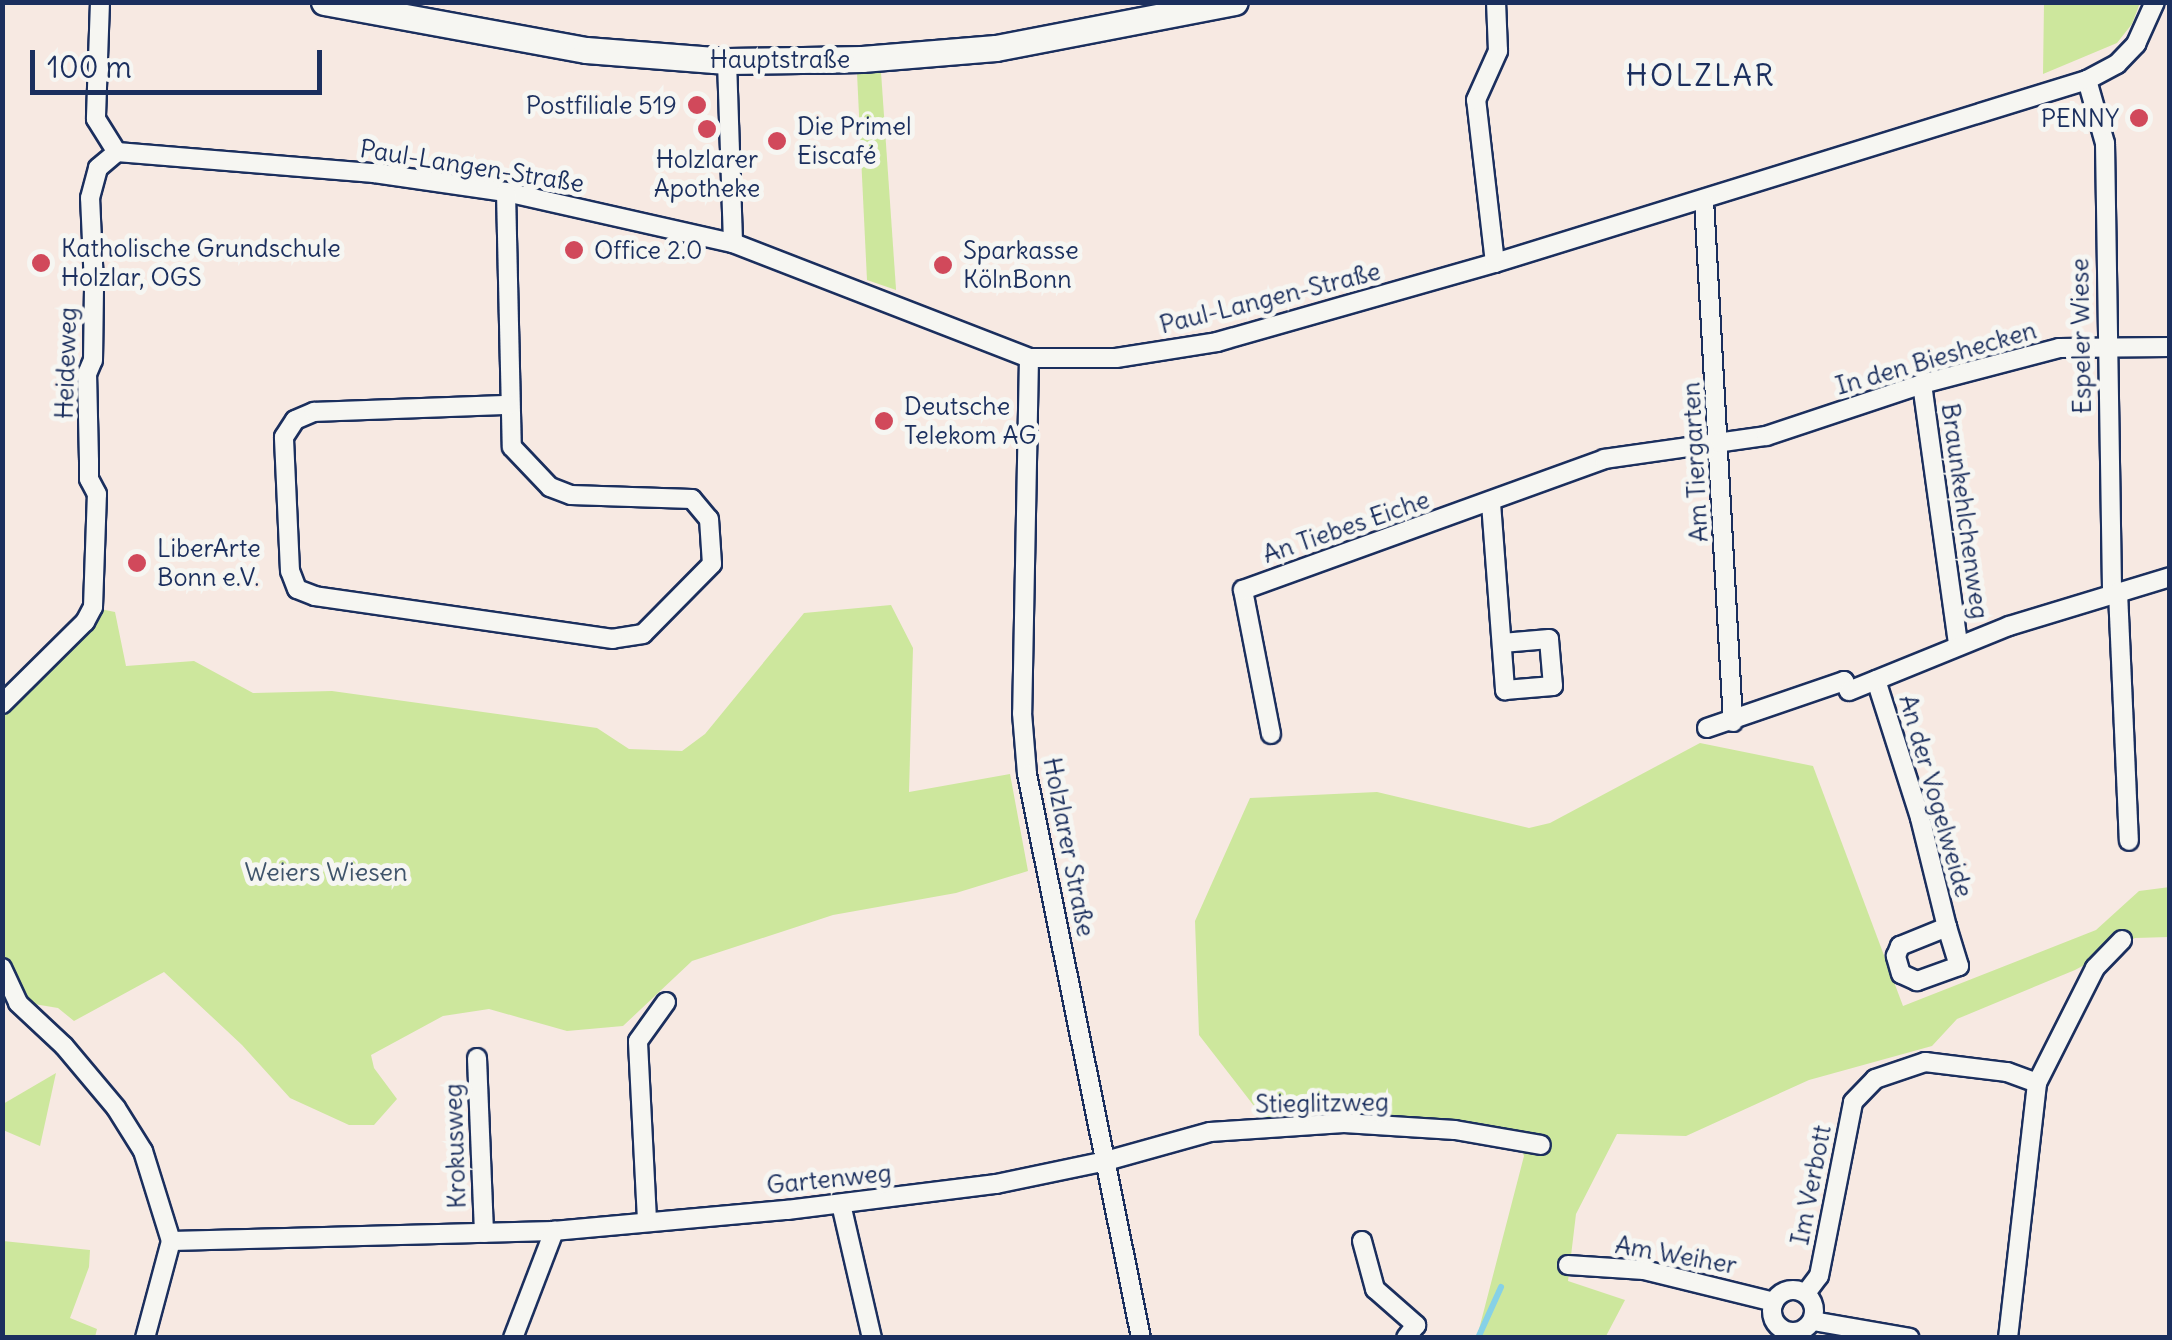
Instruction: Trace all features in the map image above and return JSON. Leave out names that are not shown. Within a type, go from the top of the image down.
[{"type":"main road","name":"Hauptstraße","points":[[324,2],[441,12],[586,50],[727,61],[853,59],[996,48],[1235,2]]},
{"type":"street","points":[[100,2],[96,120],[117,152]]},
{"type":"street","points":[[1494,263],[1476,100],[1498,51],[1496,2]]},
{"type":"street","name":"Paul-Langen-Straße","points":[[117,152],[374,174],[506,192],[733,242],[1030,358],[1116,358],[1188,348],[1494,263],[2087,80],[2117,64],[2136,44],[2155,2]]},
{"type":"street","points":[[727,61],[733,242]]},
{"type":"street","name":"Espeler Wiese","points":[[2087,80],[2105,144],[2106,348],[2115,593]]},
{"type":"street","name":"Heideweg","points":[[2,704],[85,622],[93,607],[97,494],[89,479],[87,374],[93,360],[94,286],[90,198],[98,168],[117,152]]},
{"type":"street","points":[[506,192],[512,448],[550,487],[571,495],[692,499],[709,519],[712,564],[643,634],[613,638],[315,596],[297,589],[290,571],[284,437],[295,420],[314,412],[509,405]]},
{"type":"street","name":"Am Tiergarten","points":[[1704,200],[1738,720]]},
{"type":"street","name":"In den Bieshecken","points":[[1719,440],[1766,436],[1922,384],[2059,348],[2170,347]]},
{"type":"street","name":"Holzlarer Straße","points":[[1030,358],[1022,713],[1027,774],[1141,1338]]},
{"type":"street","name":"Braunkehlchenweg","points":[[1922,384],[1958,645]]},
{"type":"street","name":"An Tiebes Eiche","points":[[1271,734],[1243,590],[1492,503],[1604,459],[1719,440]]},
{"type":"street","points":[[1492,503],[1502,643]]},
{"type":"street","name":"An der Vogelweide","points":[[1738,720],[1844,682],[1850,690],[1958,645],[2170,577]]},
{"type":"street","points":[[2115,593],[2129,840]]},
{"type":"street","name":"An der Vogelweide","points":[[1876,680],[1920,818],[1946,927]]},
{"type":"street","points":[[1707,728],[1738,720]]},
{"type":"street","points":[[2008,1338],[2037,1084],[2095,968],[2122,940]]},
{"type":"street","points":[[2,968],[18,1002],[64,1046],[116,1108],[143,1151],[170,1242],[145,1338]]},
{"type":"street","points":[[647,1220],[638,1041],[666,1002]]},
{"type":"street","name":"Krokusweg","points":[[477,1058],[484,1233]]},
{"type":"street","name":"Im Verbott","points":[[1806,1294],[1819,1276],[1853,1102],[1875,1079],[1925,1062],[2007,1072],[2037,1084]]},
{"type":"street","name":"Stieglitzweg","points":[[1106,1161],[1210,1132],[1344,1123],[1455,1130],[1540,1145]]},
{"type":"street","name":"Gartenweg","points":[[170,1242],[554,1231],[841,1204],[996,1184],[1106,1161]]},
{"type":"street","points":[[841,1204],[872,1338]]},
{"type":"street","points":[[513,1338],[554,1231]]},
{"type":"street","points":[[1362,1241],[1375,1288],[1416,1324],[1406,1338]]},
{"type":"street","name":"Am Weiher","points":[[1568,1265],[1644,1270],[1774,1302]]},
{"type":"street","points":[[1788,1290],[1806,1294],[1814,1306],[1813,1320],[1805,1330],[1785,1334],[1772,1316],[1774,1302],[1788,1290]]},
{"type":"street","points":[[1813,1320],[1910,1338]]},
{"type":"green space","points":[[2044,2],[2140,3],[2132,24],[2117,43],[2043,74]]},
{"type":"green space","points":[[881,72],[896,290],[867,280],[857,73]]},
{"type":"green space","name":"Weiers Wiesen","points":[[891,605],[913,648],[909,792],[1010,774],[1028,871],[956,893],[833,915],[692,961],[623,1026],[567,1031],[489,1009],[443,1016],[371,1055],[374,1068],[397,1099],[374,1125],[349,1125],[290,1098],[242,1045],[164,972],[74,1021],[58,1008],[34,1004],[25,998],[3,959],[3,713],[10,699],[100,609],[115,612],[126,666],[194,661],[253,693],[332,691],[597,728],[629,749],[682,751],[705,734],[804,613]]},
{"type":"green space","points":[[1700,743],[1813,766],[1903,1006],[2096,930],[2139,891],[2170,887],[2169,937],[2135,938],[2075,970],[1957,1019],[1932,1046],[1809,1080],[1686,1136],[1617,1134],[1576,1214],[1568,1281],[1625,1300],[1605,1338],[1477,1337],[1524,1156],[1521,1148],[1430,1126],[1268,1124],[1199,1035],[1195,921],[1250,798],[1377,792],[1529,828],[1550,823]]},
{"type":"green space","points":[[56,1073],[40,1146],[3,1130],[3,1104]]},
{"type":"green space","points":[[3,1241],[90,1250],[89,1267],[70,1318],[97,1329],[95,1337],[3,1337]]},
{"type":"waterway","points":[[1478,1338],[1501,1287]]},
{"type":"place","name":"Postfiliale 519","points":[[697,105]]},
{"type":"place","name":"PENNY","points":[[2139,118]]},
{"type":"place","name":"Holzlarer Apotheke","points":[[707,129]]},
{"type":"place","name":"Die Primel Eiscafé","points":[[777,141]]},
{"type":"place","name":"Office 2.0","points":[[574,250]]},
{"type":"place","name":"Katholische Grundschule Holzlar, OGS","points":[[41,263]]},
{"type":"place","name":"Sparkasse KölnBonn","points":[[943,265]]},
{"type":"place","name":"Deutsche Telekom AG","points":[[884,421]]},
{"type":"place","name":"LiberArte Bonn e.V.","points":[[137,563]]},
{"type":"district","name":"HOLZLAR","points":[[1701,75]]}]
